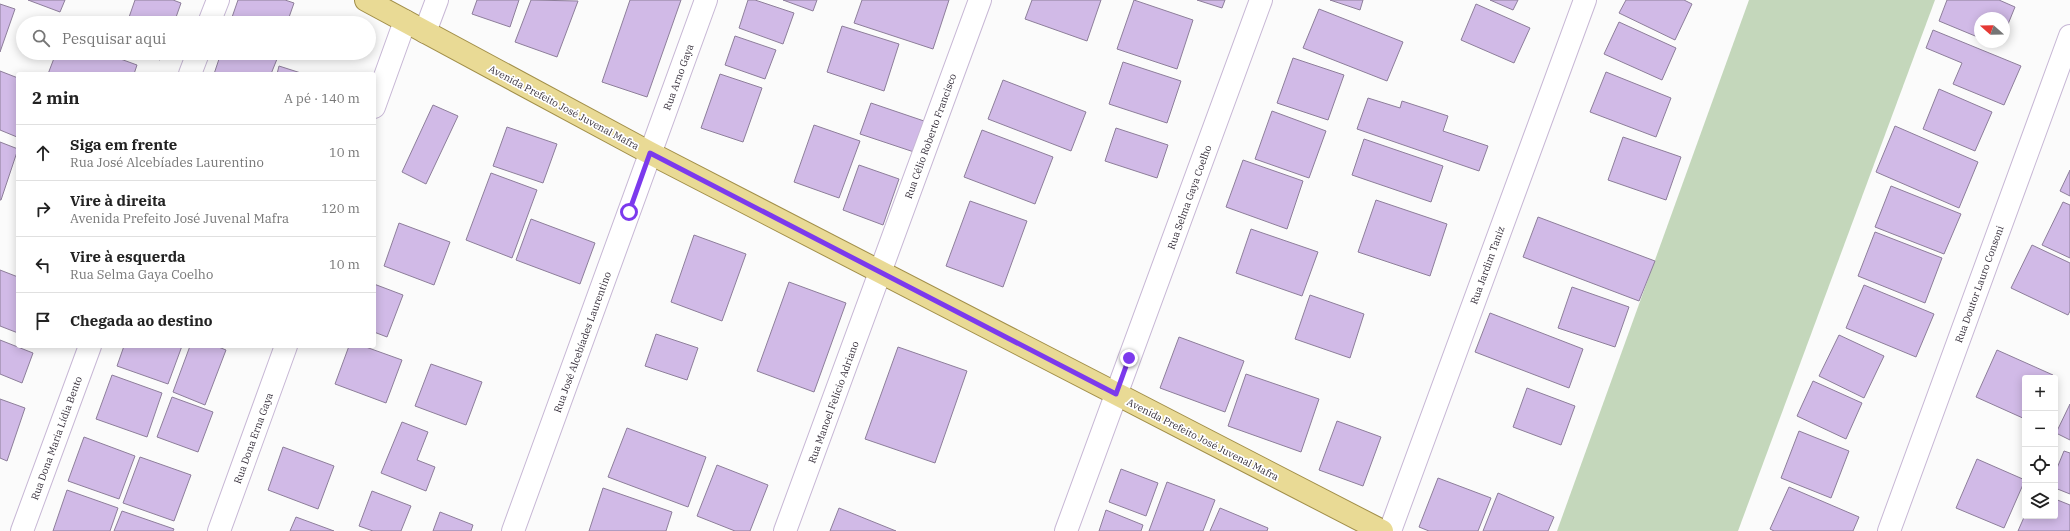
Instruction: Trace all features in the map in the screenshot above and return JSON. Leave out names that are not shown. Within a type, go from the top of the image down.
[{"type":"main road","name":"Avenida Prefeito José Juvenal Mafra","points":[[366,0],[650,153],[1382,531]]},
{"type":"street","points":[[212,16],[218,0]]},
{"type":"street","points":[[426,32],[437,0]]},
{"type":"street","name":"Rua Arno Gaya","points":[[650,153],[706,0]]},
{"type":"street","name":"Rua Célio Roberto Francisco","points":[[880,272],[980,0]]},
{"type":"street","name":"Rua Selma Gaya Coelho","points":[[1066,531],[1261,0]]},
{"type":"street","name":"Rua Jardim Taniz","points":[[1390,531],[1585,0]]},
{"type":"street","points":[[376,101],[405,21]]},
{"type":"street","name":"Rua Doutor Lauro Consoni","points":[[1889,531],[2070,36]]},
{"type":"street","points":[[191,72],[195,60]]},
{"type":"street","name":"Rua José Alcebíades Laurentino","points":[[513,531],[650,153]]},
{"type":"street","name":"Rua Manoel Felício Adriano","points":[[785,531],[880,272]]},
{"type":"street","name":"Rua Dona Maria Lídia Bento","points":[[22,531],[89,348]]},
{"type":"street","name":"Rua Dona Erna Gaya","points":[[219,531],[285,348]]},
{"type":"green space","points":[[1749,0],[1935,0],[1738,531],[1557,531]]},
{"type":"building","points":[[28,0],[65,0],[60,12]]},
{"type":"building","points":[[135,0],[173,0],[181,3],[176,16],[129,16]]},
{"type":"building","points":[[238,0],[285,0],[294,3],[289,16],[232,16]]},
{"type":"building","points":[[477,0],[519,0],[510,27],[472,14]]},
{"type":"building","points":[[531,0],[578,1],[557,57],[515,42]]},
{"type":"building","points":[[630,0],[681,0],[647,97],[602,82]]},
{"type":"building","points":[[748,0],[755,0],[794,13],[783,44],[739,28]]},
{"type":"building","points":[[783,0],[817,0],[813,11]]},
{"type":"building","points":[[862,0],[949,0],[933,49],[854,23]]},
{"type":"building","points":[[1032,0],[1101,0],[1087,41],[1025,19]]},
{"type":"building","points":[[1134,0],[1193,20],[1177,69],[1117,49]]},
{"type":"building","points":[[1197,0],[1225,0],[1222,8]]},
{"type":"building","points":[[1330,0],[1363,0],[1360,10]]},
{"type":"building","points":[[1490,0],[1518,0],[1513,10]]},
{"type":"building","points":[[1626,0],[1684,0],[1692,4],[1675,40],[1619,13]]},
{"type":"building","points":[[1947,0],[1999,0],[2015,7],[2010,19],[2010,12],[1974,12],[1974,36],[1939,21]]},
{"type":"building","points":[[0,4],[15,9],[0,52]]},
{"type":"building","points":[[1476,4],[1530,28],[1514,63],[1461,40]]},
{"type":"building","points":[[1319,9],[1403,42],[1387,81],[1303,48]]},
{"type":"building","points":[[1619,22],[1676,48],[1662,80],[1604,54]]},
{"type":"building","points":[[842,26],[899,44],[884,91],[827,72]]},
{"type":"building","points":[[1933,30],[2021,66],[2004,105],[1953,84],[1962,63],[1926,48]]},
{"type":"building","points":[[735,36],[776,50],[765,79],[725,65]]},
{"type":"building","points":[[1293,58],[1344,75],[1328,120],[1277,103]]},
{"type":"building","points":[[53,60],[123,60],[137,65],[135,72],[49,72]]},
{"type":"building","points":[[219,60],[277,60],[272,72],[215,72]]},
{"type":"building","points":[[1123,62],[1181,81],[1167,123],[1109,104]]},
{"type":"building","points":[[279,66],[298,72],[278,72]]},
{"type":"building","points":[[0,71],[16,77],[16,137],[0,130]]},
{"type":"building","points":[[1606,72],[1671,98],[1656,137],[1590,112]]},
{"type":"building","points":[[720,74],[762,88],[743,142],[701,128]]},
{"type":"building","points":[[1003,80],[1086,112],[1071,151],[988,119]]},
{"type":"building","points":[[1939,89],[1992,112],[1975,151],[1923,129]]},
{"type":"building","points":[[1368,98],[1400,108],[1402,101],[1448,116],[1443,131],[1488,146],[1479,171],[1357,129]]},
{"type":"building","points":[[871,103],[924,121],[914,152],[860,134]]},
{"type":"building","points":[[433,105],[458,116],[426,184],[402,172]]},
{"type":"building","points":[[1272,111],[1326,131],[1309,178],[1255,159]]},
{"type":"building","points":[[814,125],[860,141],[839,198],[794,182]]},
{"type":"building","points":[[1895,126],[1978,162],[1959,208],[1876,172]]},
{"type":"building","points":[[507,127],[557,144],[543,183],[493,166]]},
{"type":"building","points":[[1116,128],[1168,145],[1157,178],[1105,161]]},
{"type":"building","points":[[982,130],[1053,157],[1035,204],[964,177]]},
{"type":"building","points":[[1623,137],[1681,157],[1666,200],[1608,180]]},
{"type":"building","points":[[1364,139],[1443,166],[1431,202],[1352,175]]},
{"type":"building","points":[[0,142],[16,148],[16,155],[0,200]]},
{"type":"building","points":[[1243,160],[1303,181],[1287,229],[1226,207]]},
{"type":"building","points":[[859,165],[899,179],[883,225],[843,210]]},
{"type":"building","points":[[2070,170],[2070,196],[2060,191]]},
{"type":"building","points":[[491,173],[537,190],[512,258],[466,240]]},
{"type":"building","points":[[1891,186],[1961,214],[1944,254],[1875,227]]},
{"type":"building","points":[[1376,200],[1447,224],[1430,276],[1358,252]]},
{"type":"building","points":[[970,201],[1027,221],[1003,287],[946,266]]},
{"type":"building","points":[[2063,202],[2070,205],[2070,258],[2042,245]]},
{"type":"building","points":[[1538,217],[1655,261],[1639,301],[1523,257]]},
{"type":"building","points":[[531,219],[595,243],[580,284],[516,260]]},
{"type":"building","points":[[399,223],[450,242],[434,285],[384,266]]},
{"type":"building","points":[[1251,229],[1318,252],[1302,296],[1236,273]]},
{"type":"building","points":[[1875,232],[1942,258],[1925,303],[1858,276]]},
{"type":"building","points":[[694,235],[746,254],[722,321],[671,302]]},
{"type":"building","points":[[2032,245],[2070,263],[2070,311],[2068,315],[2011,288]]},
{"type":"building","points":[[0,270],[16,276],[16,332],[0,326]]},
{"type":"building","points":[[789,282],[846,303],[814,392],[757,371]]},
{"type":"building","points":[[376,285],[403,295],[387,337],[376,333]]},
{"type":"building","points":[[1864,285],[1934,314],[1916,357],[1846,328]]},
{"type":"building","points":[[1572,287],[1629,307],[1615,347],[1558,328]]},
{"type":"building","points":[[1310,295],[1364,314],[1350,358],[1295,339]]},
{"type":"building","points":[[1490,313],[1583,349],[1569,388],[1475,352]]},
{"type":"building","points":[[656,334],[698,348],[687,380],[645,366]]},
{"type":"building","points":[[1839,335],[1884,356],[1864,398],[1819,376]]},
{"type":"building","points":[[1179,337],[1244,361],[1225,412],[1160,388]]},
{"type":"building","points":[[0,340],[16,346],[16,348],[20,348],[33,353],[22,383],[0,374]]},
{"type":"building","points":[[898,347],[967,371],[935,463],[865,439]]},
{"type":"building","points":[[123,348],[181,348],[168,384],[117,366]]},
{"type":"building","points":[[189,348],[221,348],[226,350],[205,405],[173,392]]},
{"type":"building","points":[[348,348],[369,348],[402,360],[386,403],[335,384]]},
{"type":"building","points":[[1997,350],[2053,375],[2022,375],[2022,418],[1976,397]]},
{"type":"building","points":[[431,364],[482,382],[466,425],[415,406]]},
{"type":"building","points":[[1246,374],[1319,399],[1301,452],[1228,426]]},
{"type":"building","points":[[112,375],[162,393],[147,437],[96,419]]},
{"type":"building","points":[[1813,381],[1862,403],[1846,439],[1797,416]]},
{"type":"building","points":[[1527,388],[1575,406],[1561,445],[1513,427]]},
{"type":"building","points":[[172,397],[213,412],[198,452],[157,437]]},
{"type":"building","points":[[0,399],[25,408],[7,461],[0,458]]},
{"type":"building","points":[[2070,404],[2070,440],[2058,434],[2058,429]]},
{"type":"building","points":[[1337,421],[1381,437],[1363,486],[1319,470]]},
{"type":"building","points":[[402,422],[428,432],[417,460],[435,467],[426,491],[381,473]]},
{"type":"building","points":[[627,428],[706,457],[688,507],[608,477]]},
{"type":"building","points":[[1799,431],[1849,451],[1831,498],[1781,478]]},
{"type":"building","points":[[84,437],[135,456],[119,499],[68,481]]},
{"type":"building","points":[[283,447],[334,466],[318,509],[268,490]]},
{"type":"building","points":[[2064,451],[2070,453],[2070,494],[2058,489],[2058,466]]},
{"type":"building","points":[[140,457],[191,475],[174,521],[123,503]]},
{"type":"building","points":[[1977,459],[2022,479],[2022,487],[2004,528],[1956,508]]},
{"type":"building","points":[[717,465],[768,485],[750,531],[735,531],[697,516]]},
{"type":"building","points":[[1121,469],[1158,483],[1146,516],[1109,502]]},
{"type":"building","points":[[1438,478],[1491,498],[1478,531],[1429,531],[1419,527]]},
{"type":"building","points":[[1167,482],[1215,500],[1203,531],[1149,531]]},
{"type":"building","points":[[1789,487],[1859,517],[1853,531],[1774,531],[1770,529]]},
{"type":"building","points":[[603,488],[672,512],[666,531],[589,531]]},
{"type":"building","points":[[67,490],[118,508],[110,531],[53,531]]},
{"type":"building","points":[[372,491],[411,506],[401,531],[373,531],[359,526]]},
{"type":"building","points":[[1498,493],[1554,517],[1548,531],[1483,531]]},
{"type":"building","points":[[2058,500],[2070,505],[2070,531],[2018,531],[2023,519],[2058,519]]},
{"type":"building","points":[[839,508],[896,531],[830,531]]},
{"type":"building","points":[[1220,508],[1268,528],[1267,531],[1210,531]]},
{"type":"building","points":[[1106,510],[1143,525],[1141,531],[1099,531]]},
{"type":"building","points":[[122,511],[174,529],[173,531],[114,531]]},
{"type":"building","points":[[440,512],[473,525],[471,531],[433,531]]},
{"type":"building","points":[[296,517],[334,531],[290,531]]},
{"type":"route","points":[[629,212],[650,153],[1116,394],[1129,358]]}]
